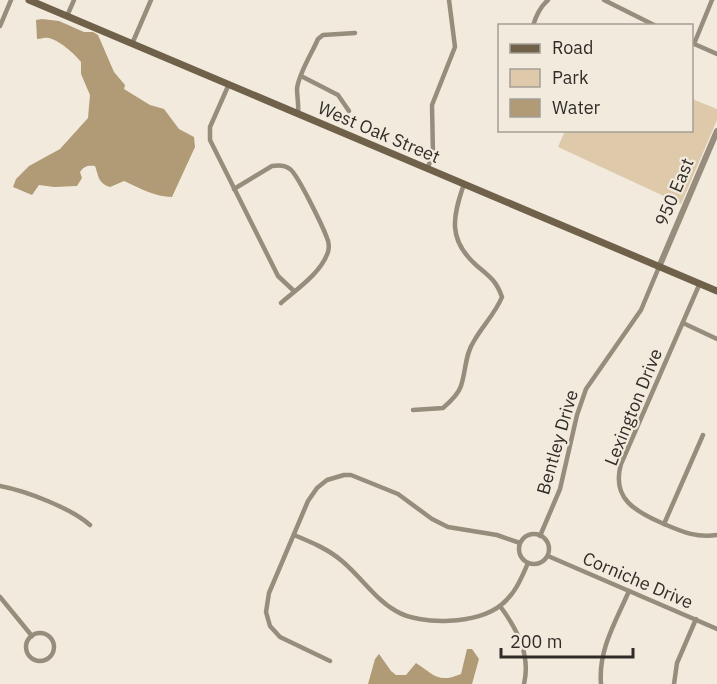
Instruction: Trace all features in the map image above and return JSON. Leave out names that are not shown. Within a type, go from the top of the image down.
[{"type":"main road","name":"West Oak Street","points":[[29,0],[717,291]]},
{"type":"street","points":[[0,27],[11,0]]},
{"type":"street","points":[[67,16],[74,0]]},
{"type":"street","points":[[132,44],[151,0]]},
{"type":"street","points":[[428,169],[433,155],[432,105],[455,47],[449,0]]},
{"type":"street","points":[[533,24],[535,16],[549,0]]},
{"type":"street","points":[[604,0],[652,24]]},
{"type":"street","points":[[712,0],[693,43],[717,54]]},
{"type":"street","points":[[298,114],[297,90],[318,39],[323,35],[355,33]]},
{"type":"street","points":[[301,76],[338,95],[349,111]]},
{"type":"street","points":[[229,84],[210,127],[210,140],[278,276],[294,291]]},
{"type":"street","name":"950 East","points":[[659,267],[717,131]]},
{"type":"street","points":[[234,189],[272,166],[284,166],[293,173],[328,240],[329,247],[324,259],[309,278],[281,303]]},
{"type":"street","points":[[413,410],[443,408],[453,399],[460,388],[473,342],[497,309],[502,297],[497,284],[471,261],[458,243],[453,225],[456,206],[464,184]]},
{"type":"street","name":"Bentley Drive","points":[[540,536],[564,476],[577,415],[586,389],[642,310],[659,267]]},
{"type":"street","name":"Lexington Drive","points":[[700,283],[619,472],[621,490],[630,506],[641,514],[696,537],[717,535]]},
{"type":"street","points":[[682,323],[717,339]]},
{"type":"street","points":[[664,524],[703,435]]},
{"type":"street","points":[[330,661],[287,643],[274,632],[268,619],[266,605],[269,592],[308,501],[317,488],[327,480],[344,475],[357,477],[391,490],[432,519],[448,527],[497,535],[520,543]]},
{"type":"street","points":[[0,486],[21,491],[79,516],[90,525]]},
{"type":"street","points":[[294,535],[332,553],[387,606],[406,617],[431,621],[468,619],[500,606],[515,590],[528,563]]},
{"type":"street","points":[[528,535],[540,536],[547,543],[548,556],[540,564],[528,563],[519,553],[520,543],[528,535]]},
{"type":"street","name":"Corniche Drive","points":[[548,556],[717,628]]},
{"type":"street","points":[[601,684],[602,657],[629,591]]},
{"type":"street","points":[[0,597],[32,636]]},
{"type":"street","points":[[500,606],[515,627],[523,647],[526,670],[524,684]]},
{"type":"street","points":[[674,684],[677,663],[696,619]]},
{"type":"street","points":[[42,633],[51,638],[55,647],[49,658],[40,662],[29,656],[26,650],[32,636],[42,633]]},
{"type":"green space","points":[[693,99],[717,109],[717,120],[681,204],[558,147],[565,132],[693,132]]},
{"type":"water","points":[[36,20],[59,21],[84,32],[93,32],[98,35],[114,72],[125,85],[124,89],[150,105],[164,109],[179,129],[194,137],[195,147],[172,197],[154,194],[124,181],[110,187],[101,181],[95,166],[86,166],[80,172],[82,178],[77,186],[39,185],[32,195],[13,187],[16,179],[29,166],[60,149],[88,118],[90,95],[81,74],[81,62],[57,41],[47,38],[37,39]]},
{"type":"water","points":[[467,649],[472,649],[479,659],[472,684],[368,684],[375,659],[379,654],[396,675],[406,675],[416,663],[436,676],[446,678],[461,674]]}]
